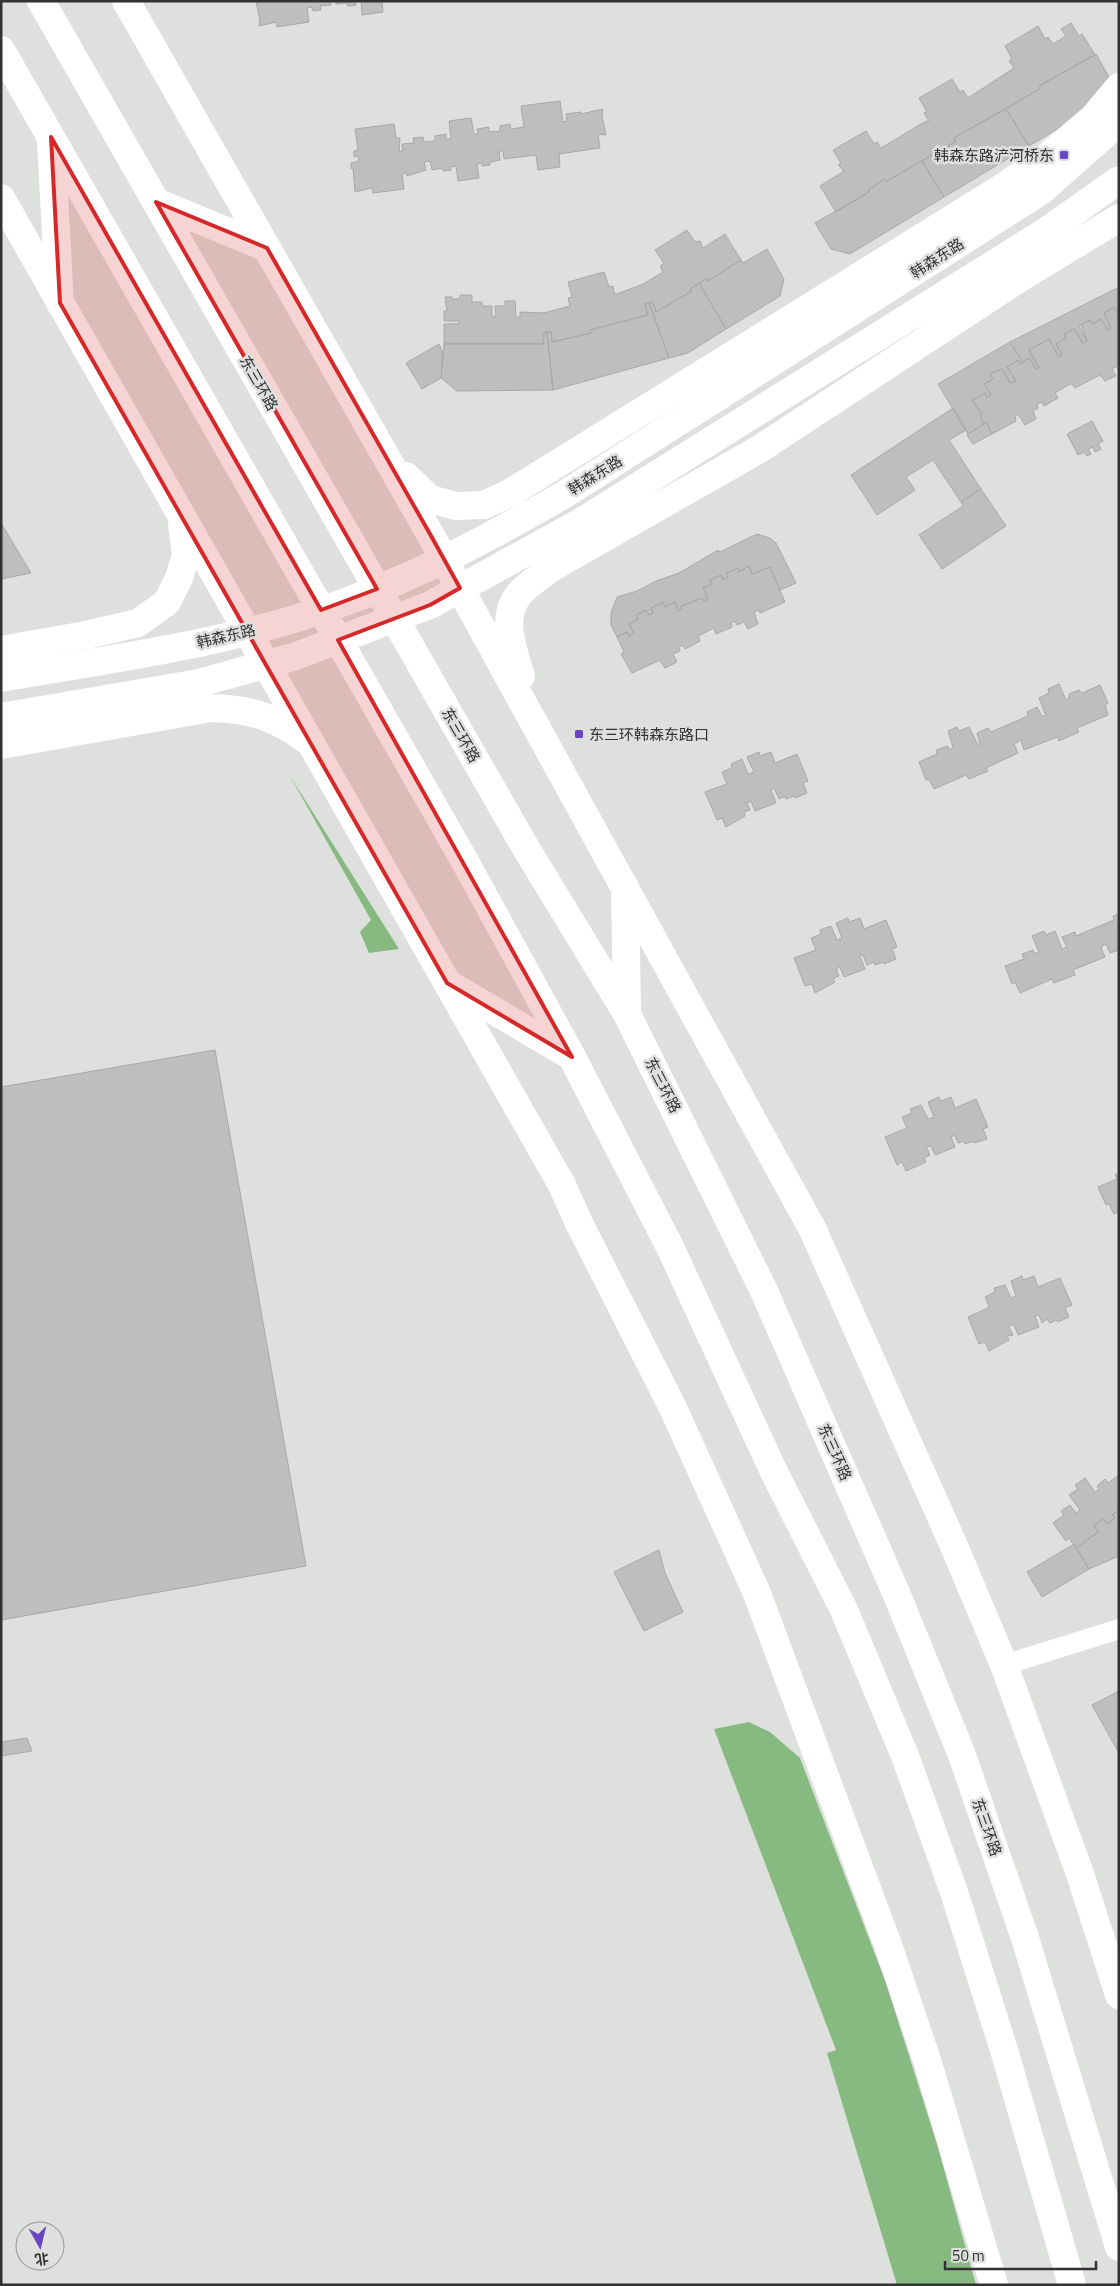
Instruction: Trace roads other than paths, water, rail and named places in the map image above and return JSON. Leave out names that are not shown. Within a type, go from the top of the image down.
[{"type":"main road","name":"东三环路","points":[[41,1],[527,850],[627,1014],[764,1291],[897,1595],[962,1755],[1025,1938],[1119,2247]]},
{"type":"main road","points":[[126,1],[378,442],[536,725],[812,1228],[954,1546],[1004,1665],[1079,1871],[1119,1995]]},
{"type":"main road","points":[[1,50],[463,858],[572,1057],[670,1247],[774,1472],[844,1610],[905,1756],[954,1892],[1004,2050],[1072,2285]]},
{"type":"main road","points":[[378,442],[412,483],[430,499],[456,506],[484,504],[510,493],[1000,189],[1048,156],[1093,118],[1119,87]]},
{"type":"main road","name":"韩森东路","points":[[1,678],[184,646],[238,634],[344,603],[414,574],[491,537],[565,494],[1041,191],[1119,122]]},
{"type":"main road","points":[[51,137],[60,303]]},
{"type":"main road","points":[[1,717],[199,683],[296,656],[430,605],[581,522],[1048,230],[1119,180]]},
{"type":"main road","points":[[156,202],[267,248]]},
{"type":"main road","points":[[4,207],[312,743],[562,1185],[579,1224],[673,1408],[756,1591],[891,1954],[927,2060],[994,2285]]},
{"type":"main road","points":[[536,725],[511,644],[508,624],[510,607],[521,592],[551,568],[758,450],[1023,276],[1119,218]]},
{"type":"main road","points":[[1,650],[86,635],[138,622],[167,602],[179,578],[186,555],[182,518]]},
{"type":"main road","points":[[1,745],[211,708],[238,709],[266,715],[290,727],[312,743]]},
{"type":"main road","points":[[625,887],[627,1014]]},
{"type":"main road","points":[[447,983],[572,1057]]},
{"type":"street","points":[[1004,1665],[1119,1629]]},
{"type":"place","name":"韩森东路浐河桥东","points":[[1064,155]]},
{"type":"place","name":"东三环韩森东路口","points":[[579,734]]}]
